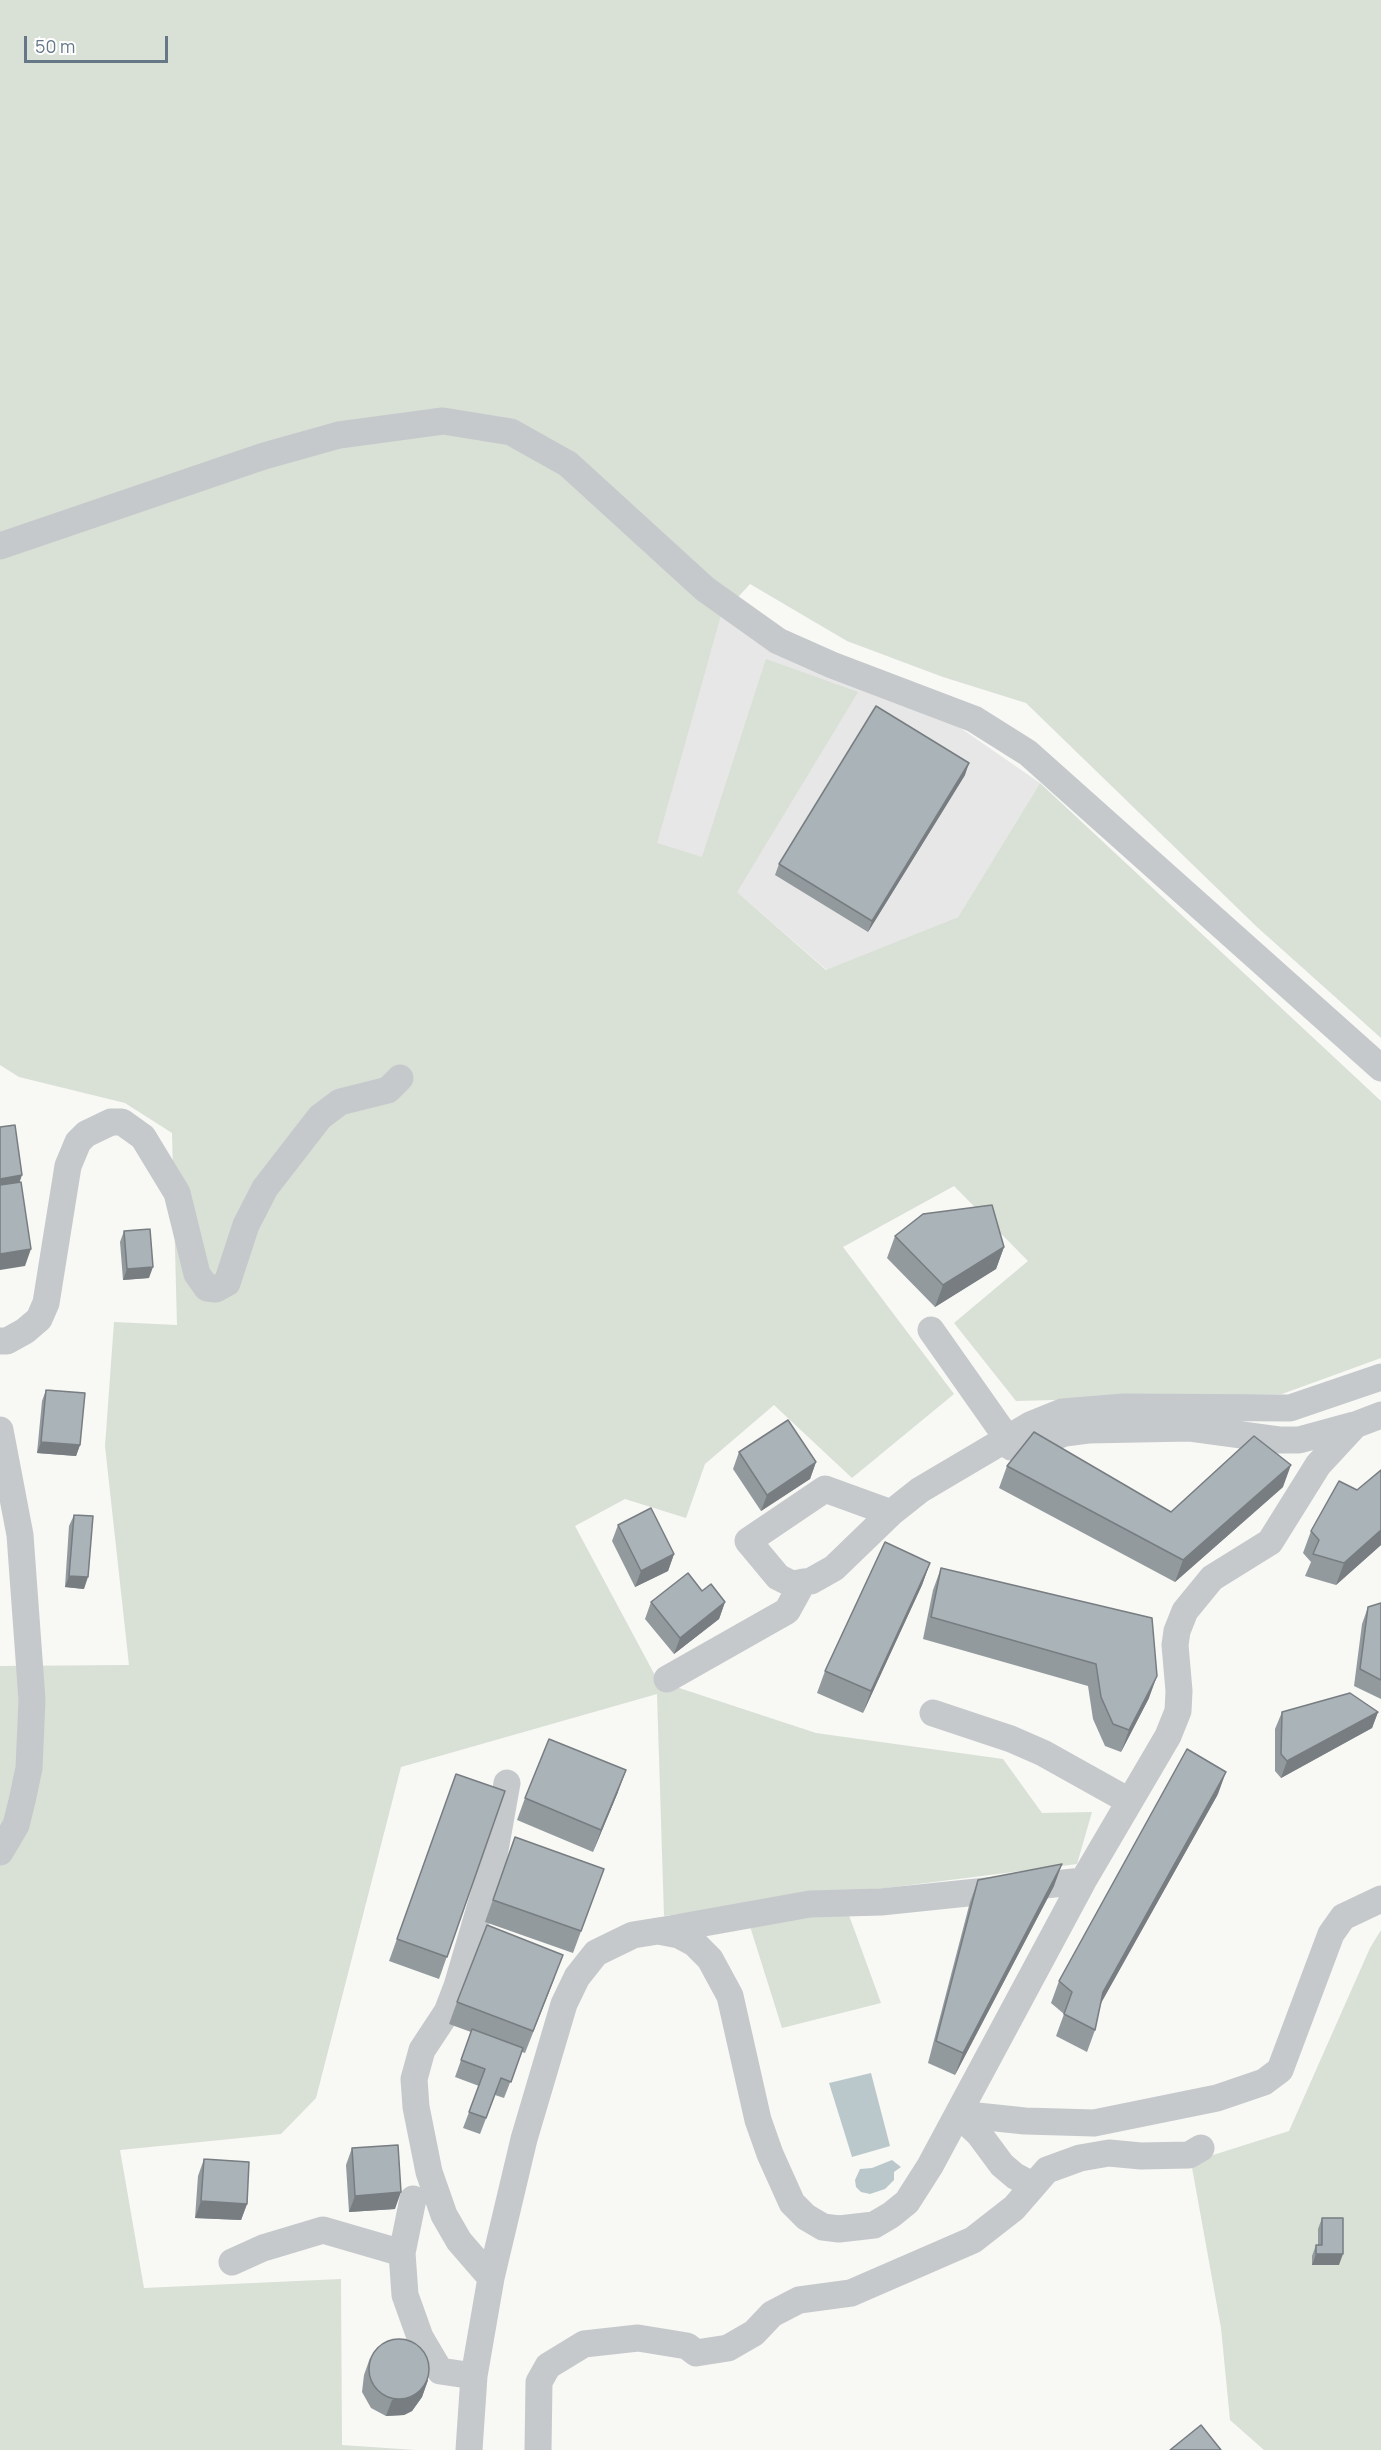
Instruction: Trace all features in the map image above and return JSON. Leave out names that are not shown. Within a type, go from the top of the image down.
[{"type":"street","points":[[0,546],[264,456],[339,435],[443,421],[511,432],[568,464],[705,589],[778,641],[832,665],[974,719],[1028,753],[1381,1068]]},
{"type":"street","points":[[0,1341],[7,1341],[25,1331],[39,1319],[46,1303],[68,1166],[78,1142],[86,1134],[111,1122],[122,1122],[144,1137],[177,1193],[197,1274],[207,1288],[216,1288],[227,1282],[246,1224],[266,1188],[320,1117],[340,1102],[388,1090],[400,1078]]},
{"type":"street","points":[[931,1330],[1000,1443]]},
{"type":"street","points":[[891,1513],[825,1489],[748,1541],[778,1577],[792,1584],[811,1581],[834,1568],[891,1513],[920,1490],[1030,1425],[1071,1410],[1184,1406],[1290,1408],[1381,1377]]},
{"type":"street","points":[[1000,1443],[1031,1446],[1065,1433],[1088,1430],[1182,1427],[1279,1440],[1299,1440],[1355,1425],[1381,1415]]},
{"type":"street","points":[[658,1931],[679,1935],[693,1943],[711,1959],[719,1974],[729,1996],[746,2073],[770,2154],[792,2204],[806,2217],[824,2227],[839,2229],[874,2224],[891,2215],[907,2202],[917,2187],[1083,1881],[1175,1720],[1179,1691],[1175,1645],[1177,1630],[1185,1611],[1212,1578],[1270,1542],[1318,1466],[1355,1425]]},
{"type":"street","points":[[0,1430],[20,1535],[32,1700],[28,1768],[22,1801],[16,1826],[0,1852]]},
{"type":"street","points":[[667,1679],[787,1611],[803,1582]]},
{"type":"street","points":[[933,1713],[1011,1739],[1129,1801]]},
{"type":"street","points":[[491,2277],[459,2241],[444,2215],[429,2172],[416,2108],[414,2079],[422,2050],[447,2012],[457,1986],[492,1867],[507,1783]]},
{"type":"street","points":[[469,2450],[474,2376],[491,2277],[524,2139],[555,2031],[577,1977],[596,1953],[633,1935],[810,1904],[881,1902],[1083,1881]]},
{"type":"street","points":[[958,2114],[1025,2121],[1094,2123],[1217,2098],[1264,2082],[1280,2070],[1331,1934],[1343,1917],[1381,1899]]},
{"type":"street","points":[[958,2114],[979,2134],[1002,2165],[1015,2176],[1032,2185]]},
{"type":"street","points":[[538,2450],[539,2382],[548,2366],[584,2343],[638,2338],[687,2346],[696,2353],[728,2348],[754,2333],[772,2314],[799,2300],[851,2293],[974,2240],[1014,2208],[1047,2170],[1080,2158],[1109,2153],[1141,2156],[1189,2155],[1201,2148]]},
{"type":"street","points":[[413,2199],[402,2253],[405,2295],[420,2337],[440,2371],[474,2376]]},
{"type":"street","points":[[232,2262],[263,2248],[324,2230],[402,2253]]},
{"type":"shaded area","points":[[0,0],[1381,0],[1381,1038],[1257,927],[1026,703],[943,677],[847,641],[750,584],[721,616],[657,843],[702,857],[766,659],[858,692],[737,892],[826,970],[958,917],[1040,783],[1381,1101],[1381,1358],[1282,1394],[1016,1401],[954,1323],[1028,1261],[954,1186],[843,1247],[954,1394],[852,1478],[774,1405],[705,1464],[686,1518],[625,1499],[575,1526],[658,1681],[816,1733],[1003,1759],[1042,1813],[1092,1812],[1077,1864],[664,1916],[657,1694],[401,1767],[316,2098],[281,2134],[120,2150],[144,2288],[341,2279],[342,2445],[415,2450],[0,2450],[0,1666],[129,1665],[105,1446],[114,1322],[177,1325],[172,1133],[125,1103],[19,1077],[0,1065]]},
{"type":"shaded area","points":[[721,616],[946,718],[1040,783],[958,917],[827,970],[737,892],[656,843]]},
{"type":"shaded area","points":[[846,1907],[881,2003],[782,2028],[748,1920]]},
{"type":"shaded area","points":[[1381,1930],[1381,2450],[1264,2450],[1230,2420],[1221,2328],[1191,2162],[1289,2131],[1370,1948]]},
{"type":"shaded area","points":[[871,2073],[890,2146],[852,2157],[829,2083]]},
{"type":"shaded area","points":[[892,2160],[901,2167],[894,2172],[894,2180],[885,2189],[870,2194],[861,2192],[856,2187],[855,2180],[860,2169],[872,2168]]},
{"type":"building","points":[[876,706],[969,763],[872,921],[779,864]]},
{"type":"building","points":[[15,1125],[22,1175],[0,1179],[0,1127]]},
{"type":"building","points":[[21,1182],[31,1249],[0,1254],[0,1185]]},
{"type":"building","points":[[992,1205],[1004,1247],[943,1285],[895,1236],[923,1214]]},
{"type":"building","points":[[150,1229],[153,1267],[127,1269],[124,1231]]},
{"type":"building","points":[[46,1390],[85,1393],[80,1445],[41,1442]]},
{"type":"building","points":[[788,1420],[816,1462],[767,1495],[739,1452]]},
{"type":"building","points":[[1034,1432],[1171,1512],[1254,1436],[1291,1465],[1183,1560],[1007,1466]]},
{"type":"building","points":[[1381,1470],[1381,1530],[1344,1563],[1313,1554],[1319,1540],[1311,1531],[1339,1481],[1357,1490]]},
{"type":"building","points":[[651,1508],[674,1554],[641,1571],[618,1525]]},
{"type":"building","points":[[74,1515],[93,1516],[88,1577],[69,1576]]},
{"type":"building","points":[[885,1542],[930,1563],[871,1691],[825,1671]]},
{"type":"building","points":[[941,1568],[1152,1618],[1157,1676],[1129,1730],[1113,1724],[1101,1697],[1096,1664],[931,1617]]},
{"type":"building","points":[[688,1573],[702,1591],[711,1584],[725,1602],[680,1638],[651,1602]]},
{"type":"building","points":[[1381,1603],[1381,1680],[1360,1669],[1368,1607]]},
{"type":"building","points":[[1350,1693],[1378,1712],[1287,1761],[1281,1754],[1282,1712]]},
{"type":"building","points":[[549,1739],[626,1770],[601,1830],[525,1798]]},
{"type":"building","points":[[1187,1749],[1226,1772],[1103,1992],[1095,2030],[1064,2014],[1072,1992],[1059,1981]]},
{"type":"building","points":[[456,1774],[505,1791],[447,1957],[397,1939]]},
{"type":"building","points":[[515,1837],[604,1869],[581,1931],[493,1900]]},
{"type":"building","points":[[1062,1864],[963,2053],[936,2041],[978,1880]]},
{"type":"building","points":[[487,1925],[563,1955],[533,2031],[457,2002]]},
{"type":"building","points":[[472,2029],[523,2048],[511,2082],[501,2078],[486,2118],[469,2112],[485,2069],[461,2060]]},
{"type":"building","points":[[398,2145],[401,2192],[355,2196],[352,2148]]},
{"type":"building","points":[[204,2159],[249,2162],[247,2204],[201,2201]]},
{"type":"building","points":[[1322,2218],[1343,2218],[1343,2254],[1316,2254],[1316,2245],[1322,2245]]},
{"type":"building","points":[[393,2339],[405,2339],[421,2347],[427,2357],[429,2369],[427,2381],[421,2391],[405,2399],[393,2399],[377,2391],[369,2375],[369,2363],[377,2347]]},
{"type":"building","points":[[1201,2425],[1221,2450],[1170,2450]]}]
